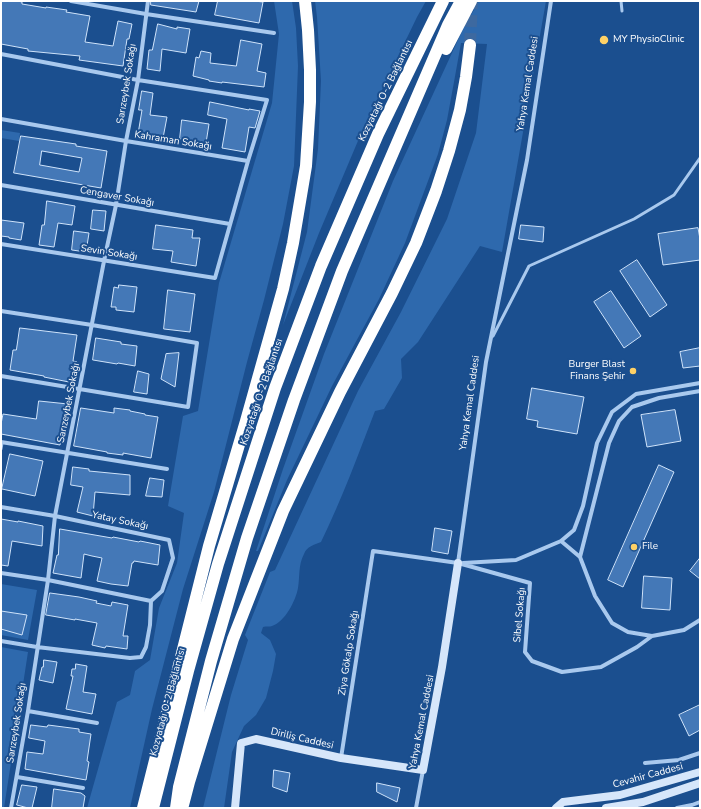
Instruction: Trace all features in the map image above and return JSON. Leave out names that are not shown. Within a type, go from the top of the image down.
[{"type":"highway","points":[[143,808],[209,546],[246,421],[293,243],[306,166],[310,102],[310,70],[305,1]]},
{"type":"highway","name":"Kozyatağı O-2 Bağlantısı","points":[[153,808],[188,671],[218,564],[275,388],[321,266],[378,134],[443,1]]},
{"type":"highway","points":[[176,808],[179,787],[211,661],[247,538],[294,400],[342,270],[448,25],[461,1]]},
{"type":"highway","points":[[404,126],[471,1]]},
{"type":"highway","points":[[183,808],[189,782],[233,638],[283,511],[340,392],[392,294],[416,243],[436,191],[460,110],[470,44]]},
{"type":"street","points":[[71,1],[274,33]]},
{"type":"street","name":"Sarızeybek Sokağı","points":[[11,808],[28,711],[48,580],[55,516],[116,205],[126,141],[138,80],[148,1]]},
{"type":"street","name":"Yahya Kemal Caddesi","points":[[416,808],[442,667],[458,563],[484,370],[527,160],[551,1]]},
{"type":"street","points":[[1,54],[138,80],[267,100],[230,224]]},
{"type":"street","name":"Kahraman Sokağı","points":[[1,119],[248,161]]},
{"type":"street","name":"Cengaver Sokağı","points":[[1,185],[230,224]]},
{"type":"street","name":"Sevin Sokağı","points":[[1,244],[215,278],[230,224]]},
{"type":"street","points":[[1,311],[197,343],[188,407],[1,376]]},
{"type":"street","points":[[458,563],[516,560],[561,541],[574,530],[583,506],[597,444],[612,412],[636,394],[700,383]]},
{"type":"street","points":[[580,557],[609,443],[619,421],[632,407],[659,398],[700,391]]},
{"type":"street","points":[[2,443],[167,469]]},
{"type":"street","name":"Yatay Sokağı","points":[[1,507],[55,516],[169,540],[173,558],[162,591],[151,601]]},
{"type":"street","points":[[561,541],[580,557],[595,596],[612,623],[628,632],[652,636],[684,630],[700,620]]},
{"type":"street","name":"Ziya Gökalp Sokağı","points":[[340,758],[373,551],[458,563]]},
{"type":"street","name":"Sibel Sokağı","points":[[458,563],[530,583],[525,652],[532,661],[562,672],[601,667],[637,648],[652,636]]},
{"type":"street","points":[[1,573],[48,580],[151,601],[150,625],[146,648],[141,657],[130,658],[37,647],[1,640]]},
{"type":"street","points":[[28,711],[97,723]]},
{"type":"street","name":"Diriliş Caddesi","points":[[235,808],[241,743],[256,739],[340,758],[423,770]]},
{"type":"street","name":"Cevahir Caddesi","points":[[645,763],[679,760],[700,753]]},
{"type":"street","name":"Cevahir Caddesi","points":[[556,808],[564,802],[620,795],[700,772]]},
{"type":"street","points":[[17,777],[83,788]]},
{"type":"street","name":"Cevahir Caddesi","points":[[606,808],[643,802],[700,783]]},
{"type":"street","points":[[677,808],[693,806],[700,802]]},
{"type":"lane","points":[[621,1],[622,12]]},
{"type":"lane","points":[[490,342],[529,266],[634,219],[674,195],[700,158]]},
{"type":"lane","points":[[1,449],[2,443]]},
{"type":"shaded area","points":[[274,1],[292,1],[296,28],[298,66],[294,166],[283,224],[214,492],[183,589],[152,709],[130,808],[87,808],[117,702],[130,695],[135,671],[150,660],[159,608],[177,563],[184,513],[168,506],[183,416],[198,411],[219,283],[272,103],[279,34]]},
{"type":"shaded area","points":[[315,1],[426,1],[363,129],[319,233],[283,325],[307,232],[318,149],[321,81]]},
{"type":"shaded area","points":[[479,1],[546,1],[502,252],[480,246],[418,342],[401,359],[402,378],[384,409],[375,411],[343,493],[321,542],[309,547],[305,551],[300,567],[298,588],[289,610],[277,624],[263,627],[261,633],[270,640],[276,654],[273,671],[266,698],[256,715],[244,726],[232,752],[224,808],[203,808],[231,695],[248,640],[245,635],[270,572],[275,570],[358,391],[401,312],[447,219],[476,133],[487,44],[461,43],[447,120],[438,154],[405,243],[379,299],[332,386],[287,480],[258,551],[256,551],[283,469],[324,354],[393,181],[463,29]]},
{"type":"shaded area","points":[[1,130],[20,133],[19,141],[1,138]]},
{"type":"shaded area","points":[[1,584],[37,590],[28,640],[1,635]]},
{"type":"shaded area","points":[[1,647],[28,652],[4,808],[1,808]]},
{"type":"building","points":[[1,1],[18,1],[22,2],[22,4],[67,10],[66,12],[90,16],[85,42],[113,46],[118,21],[132,24],[129,39],[127,39],[123,66],[79,60],[80,56],[28,51],[28,49],[1,44]]},
{"type":"building","points":[[151,1],[199,1],[196,12],[151,5]]},
{"type":"building","points":[[218,1],[263,2],[259,23],[215,15]]},
{"type":"building","points":[[158,24],[177,29],[177,27],[190,29],[186,53],[162,49],[160,71],[147,69],[149,50],[152,50]]},
{"type":"building","points":[[241,40],[262,44],[257,71],[266,73],[264,87],[209,81],[193,76],[196,57],[199,58],[201,51],[211,53],[210,63],[236,66]]},
{"type":"building","points":[[142,91],[153,93],[150,115],[167,117],[163,138],[138,134],[142,110],[139,110]]},
{"type":"building","points":[[210,102],[260,111],[255,128],[249,127],[245,152],[222,148],[227,119],[208,115]]},
{"type":"building","points":[[182,120],[209,124],[206,143],[180,139]]},
{"type":"building","points":[[21,136],[76,144],[76,146],[107,151],[101,188],[14,173]],"holes":[[[42,151],[82,158],[79,172],[40,165]]]},
{"type":"building","points":[[47,201],[75,206],[72,225],[58,223],[54,247],[39,245],[42,225],[44,225]]},
{"type":"building","points":[[93,210],[106,211],[104,231],[91,229]]},
{"type":"building","points":[[1,220],[24,223],[21,240],[1,236]]},
{"type":"building","points":[[156,225],[193,230],[192,238],[200,238],[196,266],[171,262],[173,251],[153,249]]},
{"type":"building","points":[[521,225],[544,227],[543,242],[519,239]]},
{"type":"building","points":[[698,228],[700,239],[700,260],[663,265],[658,234]]},
{"type":"building","points":[[74,231],[89,233],[86,252],[72,250]]},
{"type":"building","points":[[637,260],[667,305],[650,317],[620,271]]},
{"type":"building","points":[[119,285],[137,287],[134,312],[116,310],[116,307],[111,307],[114,287],[118,288]]},
{"type":"building","points":[[168,290],[195,294],[190,332],[164,329]]},
{"type":"building","points":[[611,291],[641,336],[624,348],[594,302]]},
{"type":"building","points":[[20,328],[77,335],[73,361],[77,362],[74,383],[10,370],[13,350],[16,350]]},
{"type":"building","points":[[96,338],[137,346],[135,366],[93,360]]},
{"type":"building","points":[[700,348],[700,366],[683,368],[680,352]]},
{"type":"building","points":[[179,353],[175,387],[161,379],[166,354]]},
{"type":"building","points":[[138,371],[149,374],[147,394],[134,392]]},
{"type":"building","points":[[532,388],[584,397],[577,434],[537,427],[538,421],[527,419]]},
{"type":"building","points":[[39,401],[68,404],[60,445],[1,434],[3,414],[36,419]]},
{"type":"building","points":[[81,408],[114,413],[114,408],[130,410],[145,415],[158,417],[151,458],[123,453],[123,455],[107,453],[74,446]]},
{"type":"building","points":[[675,410],[681,441],[647,447],[641,415]]},
{"type":"building","points":[[10,454],[43,461],[35,496],[2,489]]},
{"type":"building","points":[[659,465],[674,472],[623,587],[608,580]]},
{"type":"building","points":[[73,467],[89,469],[89,471],[130,475],[130,495],[95,492],[93,516],[77,512],[83,487],[71,485]]},
{"type":"building","points":[[150,478],[164,480],[162,497],[146,496]]},
{"type":"building","points":[[1,519],[43,526],[42,546],[12,541],[8,566],[1,565]]},
{"type":"building","points":[[435,528],[452,531],[448,554],[432,551]]},
{"type":"building","points":[[60,529],[160,545],[158,565],[134,561],[132,563],[128,586],[97,581],[102,558],[84,554],[81,578],[53,573],[58,555]]},
{"type":"building","points":[[700,558],[700,579],[690,571]]},
{"type":"building","points":[[644,576],[672,578],[670,610],[642,608]]},
{"type":"building","points":[[50,593],[79,597],[111,606],[112,602],[128,605],[123,636],[128,636],[127,649],[106,646],[105,648],[92,645],[97,623],[46,615]]},
{"type":"building","points":[[1,611],[27,615],[22,635],[1,629]]},
{"type":"building","points":[[44,660],[57,662],[53,683],[39,680]]},
{"type":"building","points":[[76,664],[87,666],[83,692],[96,694],[92,714],[66,709],[73,676],[71,676],[72,669],[75,669]]},
{"type":"building","points":[[700,705],[700,730],[689,736],[679,715]]},
{"type":"building","points":[[31,725],[47,727],[48,725],[79,729],[79,732],[91,734],[86,780],[25,769],[27,752],[43,754],[45,741],[29,738]]},
{"type":"building","points":[[274,770],[290,773],[287,792],[273,787]]},
{"type":"building","points":[[377,783],[400,788],[397,802],[377,792]]},
{"type":"building","points":[[22,785],[37,787],[32,808],[17,805]]},
{"type":"building","points":[[54,789],[81,793],[85,796],[83,808],[52,808]]},
{"type":"tunnel","points":[[470,45],[472,1]]},
{"type":"place","name":"MY PhysioClinic","points":[[604,40]]},
{"type":"place","name":"Burger Blast Finans Şehir","points":[[633,371]]},
{"type":"place","name":"File","points":[[634,547]]}]
